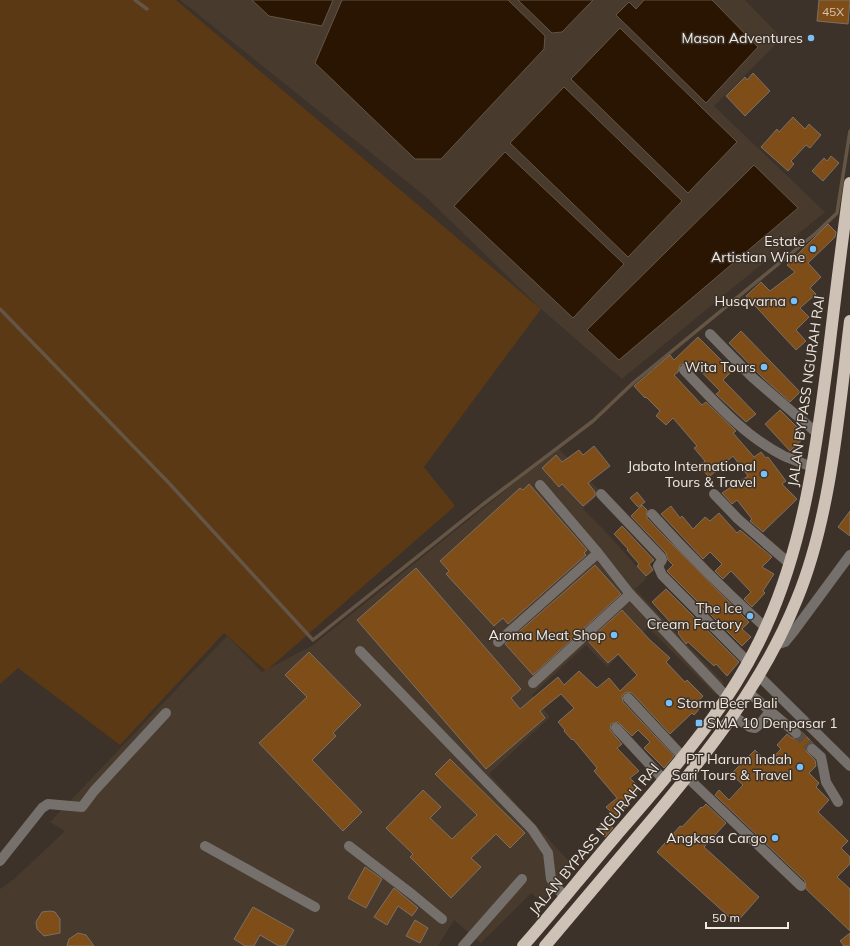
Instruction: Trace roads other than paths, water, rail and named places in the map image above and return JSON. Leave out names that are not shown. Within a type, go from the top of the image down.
[{"type":"highway","name":"JALAN BYPASS NGURAH RAI","points":[[523,946],[664,780],[726,696],[748,662],[766,628],[790,564],[801,524],[812,467],[818,434],[850,183]]},
{"type":"highway","points":[[545,946],[687,777],[732,716],[776,645],[797,599],[812,554],[826,494],[850,321]]},
{"type":"street","points":[[710,334],[752,377],[818,434]]},
{"type":"street","points":[[684,370],[736,423],[754,437],[784,456],[812,467]]},
{"type":"street","points":[[540,485],[598,553],[630,594],[726,696]]},
{"type":"street","points":[[601,494],[661,557],[662,560],[658,566],[662,574],[748,662]]},
{"type":"street","points":[[714,494],[738,519],[790,564]]},
{"type":"street","points":[[652,514],[681,546],[735,600],[766,628]]},
{"type":"street","points":[[498,642],[598,553]]},
{"type":"street","points":[[776,645],[785,642],[794,632],[850,555]]},
{"type":"street","points":[[533,683],[630,594]]},
{"type":"street","points":[[360,651],[532,829],[548,853],[551,879],[564,898]]},
{"type":"street","points":[[758,675],[850,766]]},
{"type":"street","points":[[748,692],[796,733]]},
{"type":"street","points":[[628,698],[682,756]]},
{"type":"street","points":[[732,716],[750,727],[755,728],[760,724],[770,710]]},
{"type":"street","points":[[0,861],[42,808],[48,804],[82,807],[94,791],[166,713]]},
{"type":"street","points":[[616,728],[664,780]]},
{"type":"street","points":[[812,749],[821,757],[826,782],[838,802]]},
{"type":"street","points":[[687,777],[801,886]]},
{"type":"street","points":[[205,846],[315,907]]},
{"type":"street","points":[[349,846],[442,919]]},
{"type":"street","points":[[463,946],[522,879]]},
{"type":"waterway","points":[[135,0],[147,9]]},
{"type":"waterway","points":[[0,309],[168,482],[313,640],[482,505],[593,421],[633,383],[816,233],[837,213],[850,131]]},
{"type":"tunnel","points":[[796,733],[812,749]]},
{"type":"place","name":"Mason Adventures","points":[[811,38]]},
{"type":"place","name":"Estate Artistian Wine","points":[[813,249]]},
{"type":"place","name":"Husqvarna","points":[[794,301]]},
{"type":"place","name":"Wita Tours","points":[[764,367]]},
{"type":"place","name":"Jabato International Tours & Travel","points":[[764,474]]},
{"type":"place","name":"The Ice Cream Factory","points":[[750,616]]},
{"type":"place","name":"Aroma Meat Shop","points":[[614,635]]},
{"type":"place","name":"Storm Beer Bali","points":[[669,703]]},
{"type":"place","name":"SMA 10 Denpasar 1","points":[[699,723]]},
{"type":"place","name":"PT Harum Indah Sari Tours & Travel","points":[[800,767]]},
{"type":"place","name":"Angkasa Cargo","points":[[775,838]]}]
